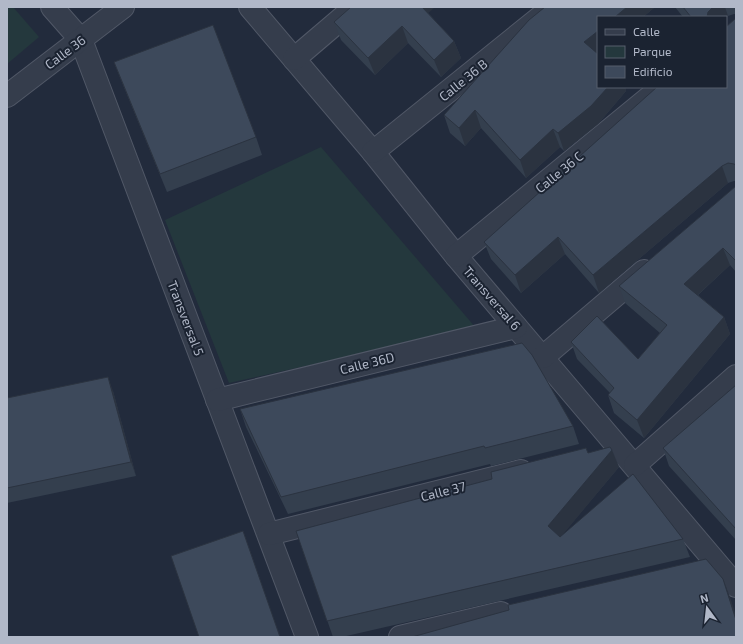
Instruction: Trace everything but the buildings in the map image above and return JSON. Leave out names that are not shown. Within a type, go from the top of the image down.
[{"type":"street","name":"Transversal 5","points":[[52,7],[82,40],[307,637]]},
{"type":"street","name":"Calle 36","points":[[7,96],[82,40],[123,7]]},
{"type":"street","name":"Transversal 6","points":[[250,7],[374,152],[456,256],[618,447],[727,562],[736,586]]},
{"type":"street","points":[[294,59],[355,7]]},
{"type":"street","name":"Calle 36 B","points":[[374,152],[553,7]]},
{"type":"street","name":"Calle 36 C","points":[[456,256],[661,88]]},
{"type":"street","points":[[543,357],[658,260]]},
{"type":"street","name":"Calle 36D","points":[[217,400],[516,327]]},
{"type":"street","points":[[635,465],[736,376]]},
{"type":"street","points":[[594,453],[618,447]]},
{"type":"street","name":"Calle 37","points":[[269,534],[540,466]]},
{"type":"street","points":[[694,568],[727,562]]},
{"type":"street","points":[[400,637],[524,608]]},
{"type":"green space","points":[[7,7],[13,7],[39,37],[7,64]]},
{"type":"green space","points":[[321,147],[476,328],[229,383],[165,220]]}]
